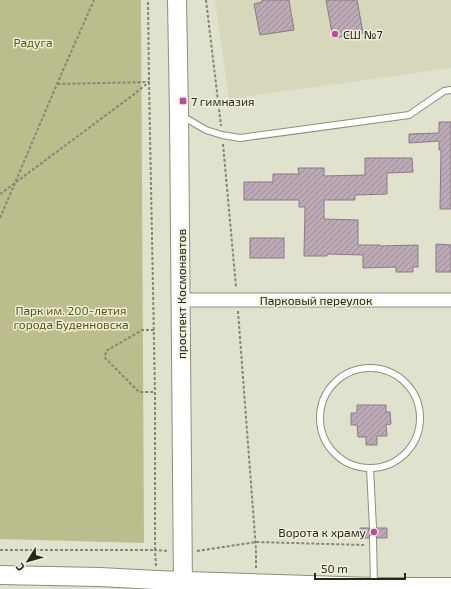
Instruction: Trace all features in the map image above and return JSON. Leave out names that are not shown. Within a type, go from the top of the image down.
[{"type":"street","name":"проспект Космонавтов","points":[[177,0],[183,585]]},
{"type":"street","name":"Парковый переулок","points":[[181,300],[451,300]]},
{"type":"street","points":[[0,576],[183,585],[451,587]]},
{"type":"lane","points":[[179,114],[206,130],[222,135],[240,138],[409,115],[444,91],[451,90]]},
{"type":"lane","points":[[373,369],[385,371],[398,377],[407,385],[415,396],[420,410],[420,424],[416,437],[408,451],[394,461],[382,466],[370,468],[353,465],[338,456],[327,444],[320,427],[319,415],[327,392],[336,382],[346,374],[359,370],[373,369]]},
{"type":"lane","points":[[370,468],[372,528]]},
{"type":"lane","points":[[372,538],[374,587]]},
{"type":"path","points":[[0,218],[94,0]]},
{"type":"path","points":[[148,0],[148,82],[155,392],[156,567]]},
{"type":"path","points":[[57,84],[148,82]]},
{"type":"path","points":[[0,194],[133,95],[148,82]]},
{"type":"path","points":[[154,330],[142,330],[106,351],[105,358],[139,392],[155,392]]},
{"type":"path","points":[[194,552],[256,542],[373,545]]},
{"type":"path","points":[[0,550],[170,551]]},
{"type":"shaded area","name":"СШ №7","points":[[215,0],[451,0],[451,68],[229,99]]},
{"type":"green space","name":"Парк им. 200-летия города Буденновска","points":[[0,0],[141,0],[144,543],[0,539]]},
{"type":"building","points":[[262,0],[289,0],[294,30],[260,35],[254,4],[262,2]]},
{"type":"building","points":[[326,0],[357,0],[363,33],[333,38]]},
{"type":"building","points":[[439,122],[451,122],[451,209],[440,209],[441,150],[439,150],[439,141],[409,143],[409,134],[439,133]]},
{"type":"building","points":[[365,158],[412,158],[413,172],[387,173],[387,194],[355,195],[355,200],[324,200],[324,219],[358,220],[358,245],[418,245],[418,267],[413,267],[413,272],[396,272],[396,267],[363,268],[363,255],[327,254],[327,256],[304,256],[305,207],[299,207],[299,200],[244,200],[244,182],[273,182],[273,174],[299,174],[298,168],[324,168],[324,176],[365,175]]},
{"type":"building","points":[[250,238],[284,238],[284,258],[250,258]]},
{"type":"building","points":[[436,244],[451,245],[451,272],[436,272]]},
{"type":"building","points":[[357,405],[386,405],[386,412],[390,412],[391,424],[386,425],[387,436],[377,436],[377,445],[366,445],[366,437],[358,437],[357,425],[351,425],[351,413],[357,413]]},
{"type":"building","name":"Ворота к храму","points":[[360,528],[369,528],[369,531],[376,532],[377,528],[387,528],[387,538],[377,538],[377,535],[370,534],[369,538],[360,538]]},
{"type":"place","name":"СШ №7","points":[[335,34]]},
{"type":"place","name":"7 гимназия","points":[[183,101]]},
{"type":"place","name":"Ворота к храму","points":[[374,532]]},
{"type":"park label","name":"Радуга","points":[[33,42]]}]
